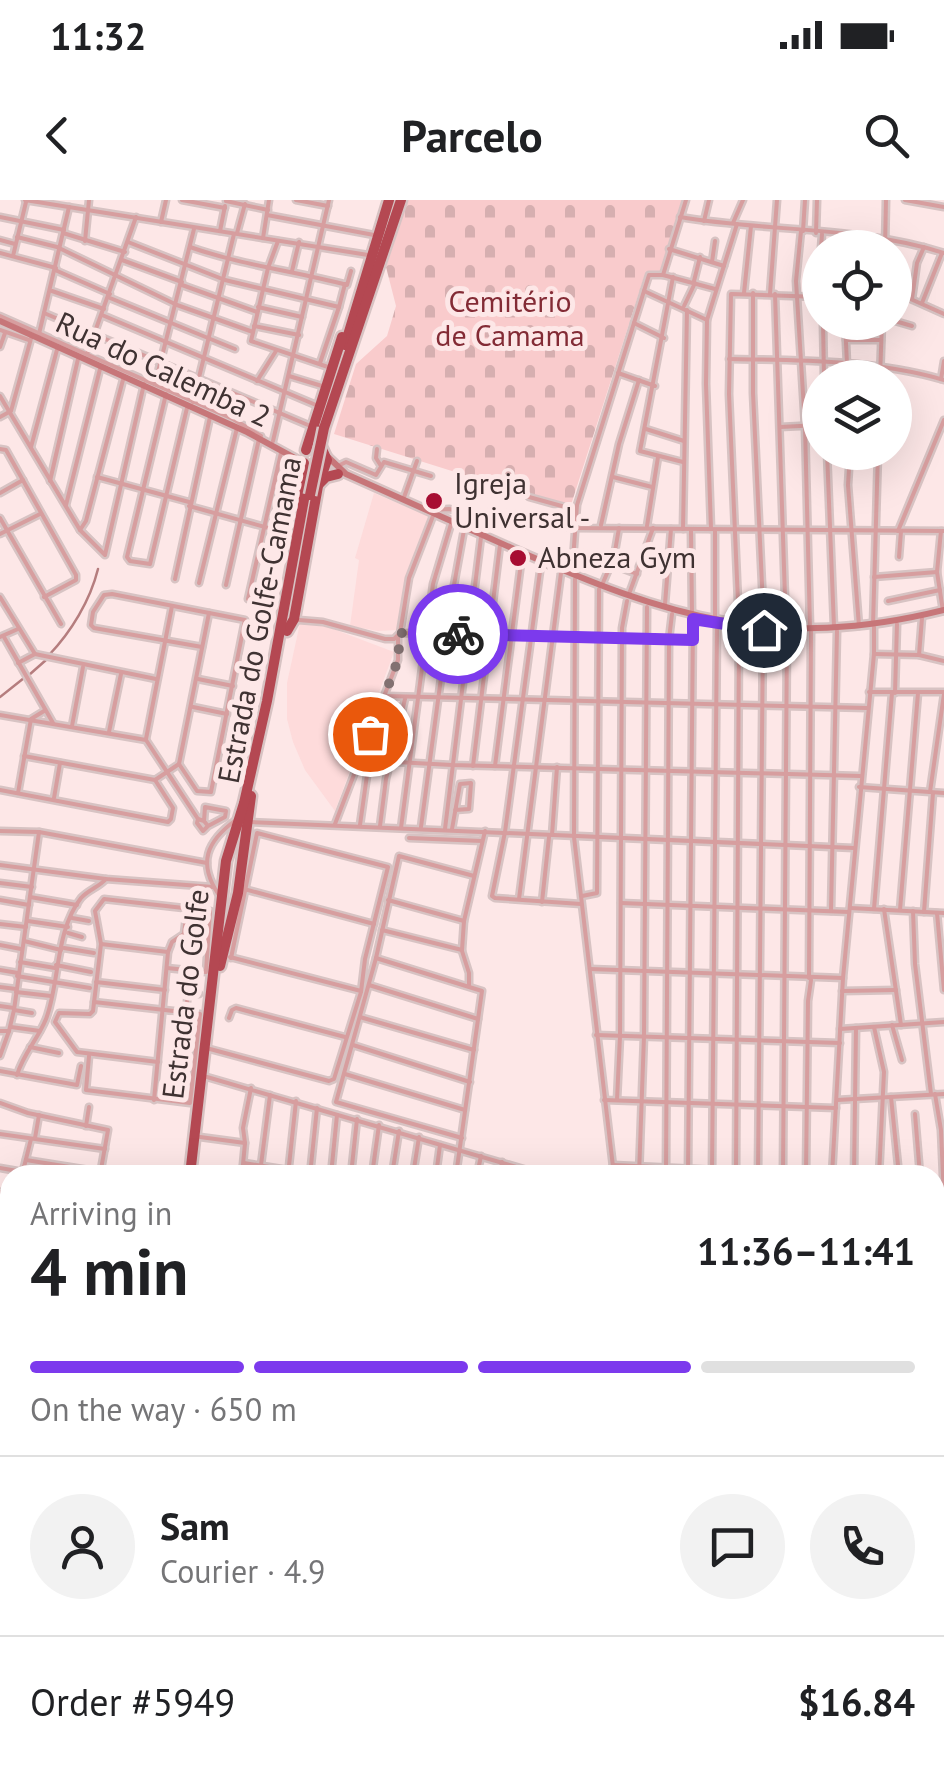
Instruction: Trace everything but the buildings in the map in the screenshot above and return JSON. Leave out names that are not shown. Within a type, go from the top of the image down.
[{"type":"highway","points":[[287,631],[296,619],[313,468],[336,351],[362,305],[369,256],[389,200]]},
{"type":"highway","points":[[267,701],[265,683],[306,478],[328,430],[362,305],[401,200]]},
{"type":"highway","name":"Estrada do Golfe-Camama","points":[[242,820],[287,631],[311,492],[317,427],[352,342],[362,305]]},
{"type":"highway","points":[[311,492],[337,471]]},
{"type":"highway","name":"Estrada do Golfe-Camama","points":[[242,820],[311,492]]},
{"type":"highway","name":"Estrada do Golfe","points":[[194,1165],[203,993],[228,852],[242,820]]},
{"type":"highway","name":"Estrada do Golfe","points":[[195,1165],[210,1049],[242,884],[242,820]]},
{"type":"highway","points":[[228,852],[235,861],[244,855]]},
{"type":"highway","points":[[224,878],[233,872],[242,884]]},
{"type":"main road","name":"Rua do Calemba 2","points":[[0,318],[154,386],[313,468],[337,471]]},
{"type":"main road","points":[[260,438],[290,448],[317,450],[337,471],[647,608],[739,626],[787,630],[897,624],[944,611]]},
{"type":"main road","points":[[337,471],[574,576]]},
{"type":"main road","points":[[627,599],[693,618]]},
{"type":"main road","points":[[836,629],[873,626],[944,611]]},
{"type":"street","points":[[13,256],[26,200],[369,256]]},
{"type":"street","points":[[85,241],[90,200]]},
{"type":"street","points":[[162,222],[166,200]]},
{"type":"street","points":[[182,200],[225,208]]},
{"type":"street","points":[[220,231],[226,200],[374,235]]},
{"type":"street","points":[[263,238],[269,200]]},
{"type":"street","points":[[273,441],[328,203],[296,200]]},
{"type":"street","points":[[663,274],[686,200]]},
{"type":"street","points":[[704,221],[709,200]]},
{"type":"street","points":[[712,1165],[716,622],[706,384],[708,320],[743,200]]},
{"type":"street","points":[[777,200],[772,294],[787,630],[788,774],[783,1165]]},
{"type":"street","points":[[802,230],[805,200]]},
{"type":"street","points":[[817,200],[819,230]]},
{"type":"street","points":[[886,200],[886,230]]},
{"type":"street","points":[[905,200],[944,207]]},
{"type":"street","points":[[166,394],[128,557],[147,566],[245,204]]},
{"type":"street","points":[[0,418],[12,411],[44,313],[69,208]]},
{"type":"street","points":[[0,217],[22,219],[124,252]]},
{"type":"street","points":[[680,217],[802,231],[796,294],[802,378]]},
{"type":"street","points":[[50,481],[84,356],[136,218]]},
{"type":"street","points":[[744,293],[751,226]]},
{"type":"street","points":[[154,386],[195,227]]},
{"type":"street","points":[[0,240],[60,250],[214,320],[299,336]]},
{"type":"street","points":[[278,240],[253,329],[253,343],[328,368]]},
{"type":"street","points":[[712,262],[715,241]]},
{"type":"street","points":[[128,242],[225,280],[340,306]]},
{"type":"street","points":[[292,271],[299,242]]},
{"type":"street","points":[[912,244],[943,253],[922,304]]},
{"type":"street","points":[[190,247],[229,261],[345,284]]},
{"type":"street","points":[[924,247],[912,299],[944,313]]},
{"type":"street","points":[[670,249],[724,266]]},
{"type":"street","points":[[0,252],[56,269],[235,350]]},
{"type":"street","points":[[683,530],[685,308],[700,257]]},
{"type":"street","points":[[122,260],[219,301],[302,317]]},
{"type":"street","points":[[319,365],[351,271]]},
{"type":"street","points":[[613,1165],[574,837],[576,510],[649,275],[663,274],[715,289]]},
{"type":"street","points":[[673,277],[640,451],[683,462]]},
{"type":"street","points":[[50,290],[165,343],[316,405]]},
{"type":"street","points":[[644,290],[708,320]]},
{"type":"street","points":[[753,293],[752,360],[764,629],[758,1165]]},
{"type":"street","points":[[736,1165],[740,705],[729,360],[731,294],[802,295]]},
{"type":"street","points":[[44,313],[317,427]]},
{"type":"street","points":[[634,322],[664,338]]},
{"type":"street","points":[[0,347],[3,331],[35,336],[234,419],[260,438],[226,586]]},
{"type":"street","points":[[846,340],[846,360]]},
{"type":"street","points":[[881,360],[882,340]]},
{"type":"street","points":[[31,447],[58,346]]},
{"type":"street","points":[[256,382],[276,351]]},
{"type":"street","points":[[729,360],[801,362]]},
{"type":"street","points":[[912,372],[942,379],[944,362]]},
{"type":"street","points":[[66,505],[102,366]]},
{"type":"street","points":[[618,373],[655,386]]},
{"type":"street","points":[[80,530],[86,521],[124,376]]},
{"type":"street","points":[[289,376],[322,386]]},
{"type":"street","points":[[601,527],[639,380]]},
{"type":"street","points":[[0,396],[80,530],[100,553],[107,553],[119,484],[144,384]]},
{"type":"street","points":[[175,579],[211,415]]},
{"type":"street","points":[[899,557],[900,531],[944,420]]},
{"type":"street","points":[[778,427],[802,426]]},
{"type":"street","points":[[200,584],[238,427]]},
{"type":"street","points":[[645,429],[684,441]]},
{"type":"street","points":[[0,448],[6,450],[76,578],[44,596]]},
{"type":"street","points":[[377,449],[376,458],[381,466]]},
{"type":"street","points":[[248,600],[282,450]]},
{"type":"street","points":[[617,1100],[622,638],[627,599],[650,528],[658,457]]},
{"type":"street","points":[[403,500],[418,461]]},
{"type":"street","points":[[337,471],[346,462],[377,475],[384,462],[431,476]]},
{"type":"street","points":[[806,470],[811,845],[806,1165]]},
{"type":"street","points":[[828,470],[836,629],[831,912]]},
{"type":"street","points":[[849,470],[859,626]]},
{"type":"street","points":[[833,1165],[843,978],[874,654],[878,470]]},
{"type":"street","points":[[97,477],[294,535]]},
{"type":"street","points":[[612,477],[652,487]]},
{"type":"street","points":[[0,493],[23,480]]},
{"type":"street","points":[[529,498],[576,510]]},
{"type":"street","points":[[335,824],[398,660],[410,578],[430,513],[449,508],[512,522],[574,528],[942,531],[937,572],[944,611]]},
{"type":"street","points":[[0,534],[41,513]]},
{"type":"street","points":[[0,518],[60,624]]},
{"type":"street","points":[[401,828],[432,584],[451,524]]},
{"type":"street","points":[[580,896],[597,894],[600,588],[611,564],[618,528]]},
{"type":"street","points":[[664,609],[671,529]]},
{"type":"street","points":[[421,828],[464,530]]},
{"type":"street","points":[[688,1165],[693,770],[691,530]]},
{"type":"street","points":[[448,829],[480,537]]},
{"type":"street","points":[[473,766],[500,546]]},
{"type":"street","points":[[495,766],[522,555]]},
{"type":"street","points":[[541,564],[506,832],[492,896],[582,904]]},
{"type":"street","points":[[611,564],[637,574]]},
{"type":"street","points":[[519,899],[561,572]]},
{"type":"street","points":[[874,578],[937,572]]},
{"type":"street","points":[[888,601],[940,590]]},
{"type":"street","points":[[179,764],[197,790],[211,792],[245,620],[108,594],[93,612],[94,628],[202,647]]},
{"type":"street","points":[[0,597],[34,654]]},
{"type":"street","points":[[172,606],[146,740],[204,824],[212,841],[206,873],[222,899]]},
{"type":"street","points":[[640,1165],[647,608]]},
{"type":"street","points":[[24,756],[154,780],[179,764],[208,613]]},
{"type":"street","points":[[667,1165],[668,704],[672,614]]},
{"type":"street","points":[[919,655],[922,618]]},
{"type":"street","points":[[296,619],[327,623],[378,638],[490,634],[693,640]]},
{"type":"street","points":[[874,909],[898,654],[897,624]]},
{"type":"street","points":[[18,629],[2,637],[53,723]]},
{"type":"street","points":[[18,663],[34,654],[156,678]]},
{"type":"street","points":[[874,654],[919,655],[944,661]]},
{"type":"street","points":[[72,726],[83,665]]},
{"type":"street","points":[[109,732],[122,672]]},
{"type":"street","points":[[196,679],[233,686]]},
{"type":"street","points":[[869,692],[944,693],[924,912]]},
{"type":"street","points":[[900,910],[918,693]]},
{"type":"street","points":[[385,696],[867,708]]},
{"type":"street","points":[[380,826],[386,778],[405,699]]},
{"type":"street","points":[[191,707],[227,714]]},
{"type":"street","points":[[18,793],[31,719],[45,710]]},
{"type":"street","points":[[0,715],[146,740]]},
{"type":"street","points":[[359,760],[452,766],[860,776]]},
{"type":"street","points":[[360,825],[368,760]]},
{"type":"street","points":[[54,800],[60,763]]},
{"type":"street","points":[[542,902],[557,768]]},
{"type":"street","points":[[0,790],[170,821],[173,808],[154,780]]},
{"type":"street","points":[[448,829],[460,784],[471,783],[470,809],[455,810]]},
{"type":"street","points":[[859,787],[944,794]]},
{"type":"street","points":[[212,841],[242,820],[854,848]]},
{"type":"street","points":[[0,830],[39,832],[207,863]]},
{"type":"street","points":[[469,985],[462,950],[464,920],[485,831]]},
{"type":"street","points":[[0,1056],[14,1009],[39,832]]},
{"type":"street","points":[[210,1049],[329,1081],[334,1079],[361,991],[386,865],[259,832],[242,884],[374,924]]},
{"type":"street","points":[[409,838],[482,841]]},
{"type":"street","points":[[462,1138],[338,1104],[400,854],[474,876]]},
{"type":"street","points":[[0,864],[106,880],[214,887]]},
{"type":"street","points":[[18,1075],[40,1031],[77,905],[84,894],[106,880]]},
{"type":"street","points":[[0,883],[32,887]]},
{"type":"street","points":[[30,897],[77,905]]},
{"type":"street","points":[[158,1062],[76,1050],[55,1022],[59,1013],[90,1014],[100,944],[95,911],[104,899],[208,910],[206,972],[167,968]]},
{"type":"street","points":[[0,900],[29,904]]},
{"type":"street","points":[[388,900],[464,920]]},
{"type":"street","points":[[621,903],[944,913]]},
{"type":"street","points":[[154,1100],[168,952],[172,942],[184,934],[188,907]]},
{"type":"street","points":[[884,909],[901,1025]]},
{"type":"street","points":[[913,911],[922,1024],[941,1130],[943,1165]]},
{"type":"street","points":[[937,913],[944,990]]},
{"type":"street","points":[[72,918],[88,921]]},
{"type":"street","points":[[0,924],[67,930],[82,937]]},
{"type":"street","points":[[382,930],[462,950]]},
{"type":"street","points":[[24,941],[94,952]]},
{"type":"street","points":[[100,944],[168,952]]},
{"type":"street","points":[[0,945],[22,949]]},
{"type":"street","points":[[227,956],[361,991]]},
{"type":"street","points":[[376,958],[482,991],[458,1165]]},
{"type":"street","points":[[19,962],[91,972]]},
{"type":"street","points":[[590,969],[843,978]]},
{"type":"street","points":[[0,970],[90,988]]},
{"type":"street","points":[[186,1012],[190,970]]},
{"type":"street","points":[[96,982],[165,990]]},
{"type":"street","points":[[369,986],[478,1019]]},
{"type":"street","points":[[0,987],[51,996]]},
{"type":"street","points":[[842,991],[896,990]]},
{"type":"street","points":[[188,991],[203,993]]},
{"type":"street","points":[[89,1054],[86,1090],[190,1103],[200,1016],[94,1002]]},
{"type":"street","points":[[0,1006],[32,1012]]},
{"type":"street","points":[[230,1018],[236,1008],[345,1036]]},
{"type":"street","points":[[360,1017],[474,1050]]},
{"type":"street","points":[[840,1029],[944,1022]]},
{"type":"street","points":[[892,1026],[902,1060]]},
{"type":"street","points":[[874,1027],[883,1066],[880,1165]]},
{"type":"street","points":[[854,1165],[856,1028]]},
{"type":"street","points":[[0,1031],[40,1031]]},
{"type":"street","points":[[596,1035],[840,1042]]},
{"type":"street","points":[[353,1045],[470,1082]]},
{"type":"street","points":[[30,1047],[59,1053]]},
{"type":"street","points":[[0,1071],[77,1085],[81,1066]]},
{"type":"street","points":[[344,1074],[464,1110]]},
{"type":"street","points":[[206,1076],[510,1165]]},
{"type":"street","points":[[251,1088],[243,1128],[244,1163],[261,1165],[270,1094]]},
{"type":"street","points":[[837,1100],[944,1094]]},
{"type":"street","points":[[892,1097],[898,1165]]},
{"type":"street","points":[[604,1100],[836,1108]]},
{"type":"street","points":[[289,1165],[296,1101]]},
{"type":"street","points":[[0,1103],[108,1130],[101,1165]]},
{"type":"street","points":[[86,1126],[89,1107]]},
{"type":"street","points":[[311,1165],[317,1108]]},
{"type":"street","points":[[332,1165],[338,1113]]},
{"type":"street","points":[[915,1114],[919,1165]]},
{"type":"street","points":[[24,1165],[39,1115]]},
{"type":"street","points":[[352,1165],[357,1119]]},
{"type":"street","points":[[373,1165],[378,1125]]},
{"type":"street","points":[[394,1165],[399,1131]]},
{"type":"street","points":[[0,1134],[104,1149]]},
{"type":"street","points":[[200,1137],[246,1143]]},
{"type":"street","points":[[415,1165],[419,1138]]},
{"type":"street","points":[[437,1165],[440,1144]]},
{"type":"street","points":[[480,1165],[481,1156]]},
{"type":"street","points":[[26,1160],[48,1165]]},
{"type":"shaded area","points":[[374,493],[430,517],[406,583],[398,630],[350,626],[359,560],[355,558]]},
{"type":"shaded area","points":[[300,623],[320,624],[394,652],[335,811],[305,770],[287,719],[287,683]]},
{"type":"green space","name":"Cemitério de Camama","points":[[408,200],[683,200],[659,274],[646,271],[570,508],[334,434],[356,364],[387,336],[396,306],[386,267]]},
{"type":"waterway","points":[[49,655],[79,615],[98,569]]},
{"type":"waterway","points":[[29,675],[46,660]]},
{"type":"waterway","points":[[0,697],[24,678]]},
{"type":"way so far","points":[[370,734],[398,660],[400,633],[458,634]]},
{"type":"place","name":"Igreja Universal -","points":[[434,501]]},
{"type":"place","name":"Abneza Gym","points":[[518,558]]},
{"type":"route","points":[[458,634],[693,640],[693,619],[764,630]]}]
